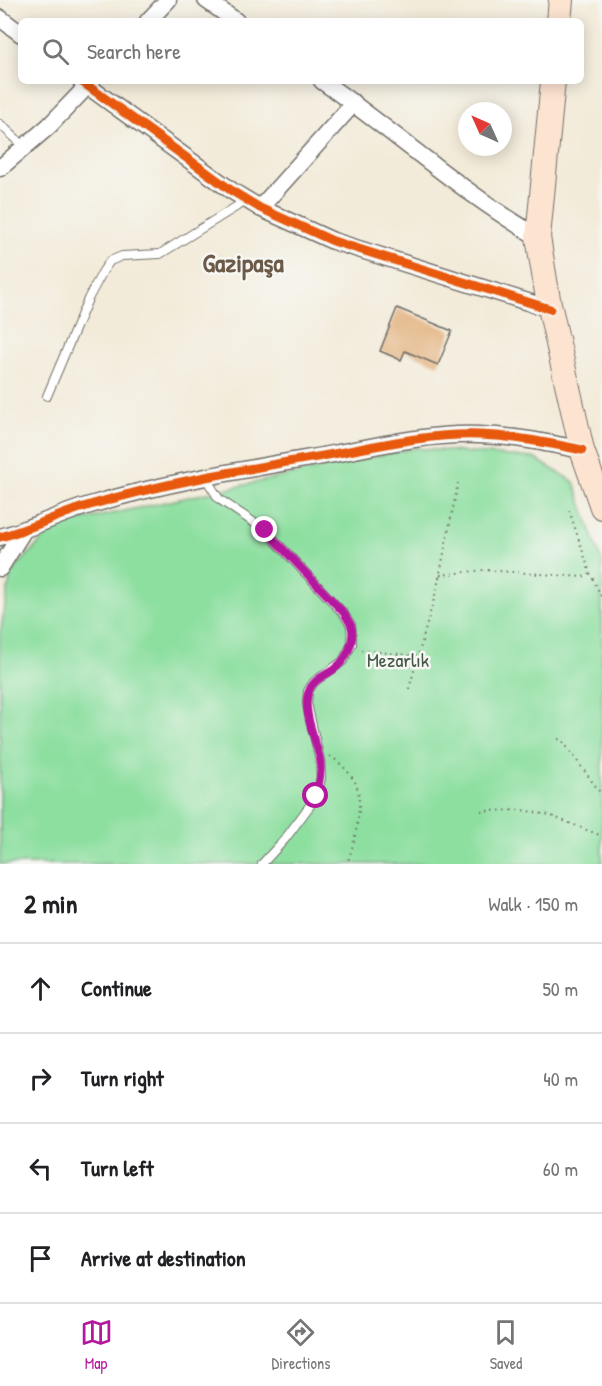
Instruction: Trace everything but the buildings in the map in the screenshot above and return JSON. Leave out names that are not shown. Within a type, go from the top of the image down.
[{"type":"street","points":[[151,18],[168,0]]},
{"type":"street","points":[[206,0],[232,18]]},
{"type":"street","points":[[559,18],[561,0]]},
{"type":"street","points":[[0,18],[18,32]]},
{"type":"street","points":[[0,168],[49,126],[86,84]]},
{"type":"street","points":[[88,84],[253,204],[333,241],[550,309]]},
{"type":"street","points":[[326,84],[466,191],[538,237]]},
{"type":"street","points":[[553,84],[538,237],[550,309],[582,450],[599,492]]},
{"type":"street","points":[[253,204],[354,103]]},
{"type":"street","points":[[0,537],[23,531],[89,505],[244,468],[441,436],[478,435],[525,438],[582,450]]},
{"type":"street","points":[[0,568],[23,531]]},
{"type":"lane","points":[[0,124],[25,147]]},
{"type":"lane","points":[[47,396],[88,299],[110,261],[122,256],[160,254],[253,204]]},
{"type":"lane","points":[[205,477],[219,499],[265,530],[344,613],[351,626],[352,644],[342,661],[314,682],[308,692],[307,703],[320,761],[321,778],[316,796],[285,839],[262,864]]},
{"type":"path","points":[[409,689],[440,575],[458,483]]},
{"type":"path","points":[[569,510],[590,573],[602,598]]},
{"type":"path","points":[[440,575],[484,570],[583,577],[590,573]]},
{"type":"path","points":[[349,649],[418,656]]},
{"type":"path","points":[[558,739],[573,754],[602,795]]},
{"type":"path","points":[[316,747],[333,757],[356,784],[359,800],[353,848],[347,864]]},
{"type":"path","points":[[481,811],[522,810],[549,815],[602,836]]},
{"type":"green space","name":"Mezarlık","points":[[415,448],[534,458],[574,482],[602,562],[602,864],[0,864],[0,633],[11,573],[55,526]]},
{"type":"cycle path","points":[[85,84],[232,191],[260,208],[333,241],[550,309]]},
{"type":"cycle path","points":[[0,537],[79,509],[146,490],[397,442],[438,436],[492,436],[531,440],[582,450]]},
{"type":"district","name":"Gazipaşa","points":[[243,263]]},
{"type":"route","points":[[265,530],[344,613],[351,626],[352,644],[342,661],[314,682],[308,692],[309,717],[320,761],[321,778],[316,796]]}]
